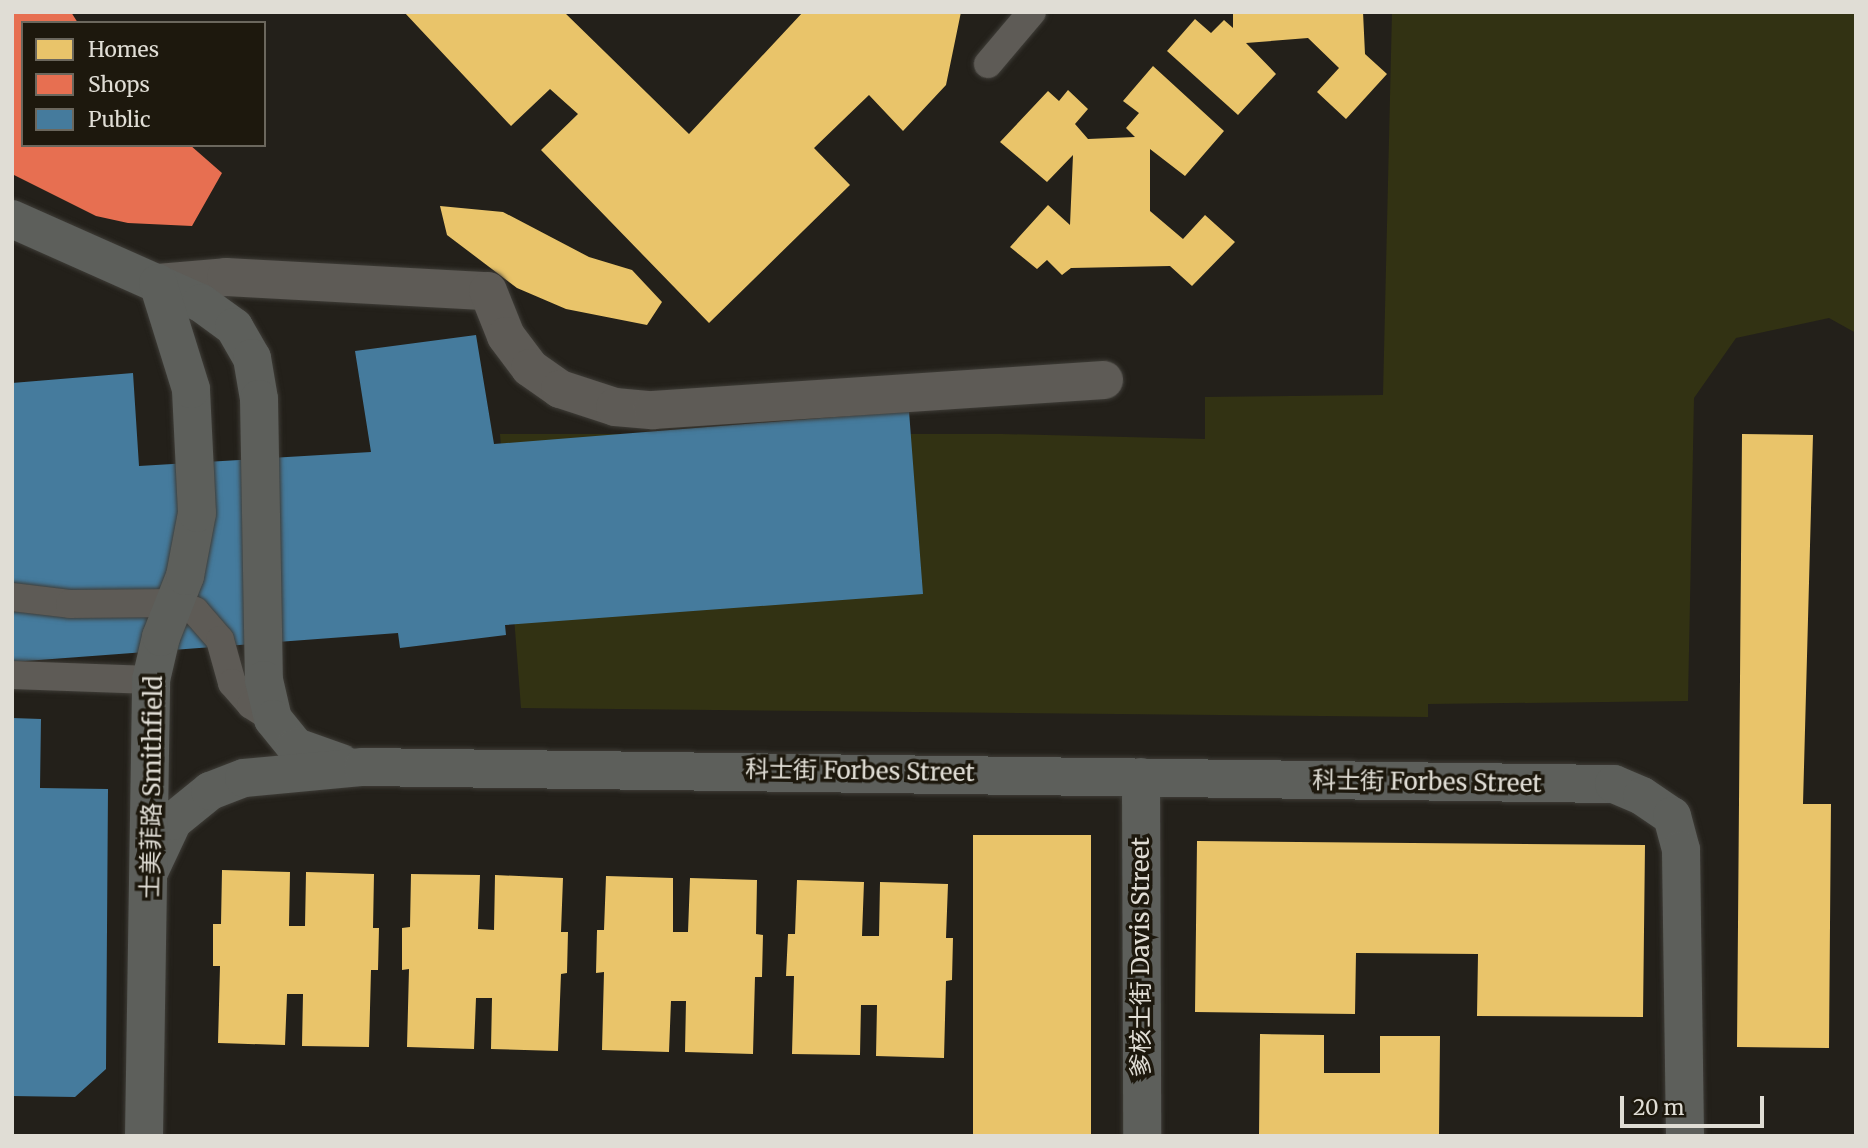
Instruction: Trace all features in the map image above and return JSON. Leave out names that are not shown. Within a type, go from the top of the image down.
[{"type":"main road","points":[[12,219],[201,303],[234,327],[252,358],[262,445],[264,680],[273,719],[296,747],[325,760],[363,767]]},
{"type":"main road","name":"士美菲路 Smithfield","points":[[144,1136],[151,680],[185,576],[197,513],[191,389],[158,283]]},
{"type":"main road","name":"科士街 Forbes Street","points":[[150,870],[173,821],[211,791],[244,778],[363,767],[1614,784],[1642,796],[1672,816],[1682,850],[1685,1136]]},
{"type":"main road","name":"爹核士街 Davis Street","points":[[1141,777],[1142,1136]]},
{"type":"street","points":[[158,283],[226,276],[488,291],[506,336],[530,368],[561,389],[615,407],[653,410],[1104,380]]},
{"type":"lane","points":[[988,64],[1032,12]]},
{"type":"lane","points":[[12,597],[71,604],[175,603],[195,611],[211,627],[232,682],[251,705],[273,719]]},
{"type":"lane","points":[[12,675],[151,680]]},
{"type":"shaded area","points":[[1392,12],[1856,12],[1856,333],[1829,318],[1736,338],[1694,398],[1688,701],[1428,704],[1428,717],[521,708],[500,434],[1002,434],[1205,439],[1205,397],[1383,395]]},
{"type":"building: Homes","points":[[36,12],[44,21],[24,21]]},
{"type":"building: Homes","points":[[404,12],[564,12],[689,134],[803,12],[961,12],[946,85],[903,131],[869,95],[814,148],[850,185],[709,323],[541,150],[578,114],[550,89],[511,126]]},
{"type":"building: Homes","points":[[1233,12],[1363,12],[1365,54],[1387,74],[1346,119],[1317,92],[1339,68],[1308,38],[1246,43],[1276,74],[1238,115],[1167,51],[1195,19],[1211,33],[1224,20],[1233,28]]},
{"type":"building: Homes","points":[[21,24],[21,38],[14,29]]},
{"type":"building: Homes","points":[[12,43],[21,54],[21,103],[12,110]]},
{"type":"building: Homes","points":[[1153,66],[1224,131],[1185,176],[1150,149],[1150,211],[1183,239],[1205,215],[1235,242],[1192,286],[1170,266],[1071,268],[1062,275],[1047,260],[1037,269],[1010,247],[1048,205],[1070,225],[1073,155],[1047,182],[1000,142],[1048,91],[1059,101],[1068,90],[1088,109],[1075,124],[1088,139],[1135,137],[1126,128],[1139,113],[1123,101]]},
{"type":"building: Homes","points":[[21,118],[21,147],[27,147],[22,151],[12,139],[12,125]]},
{"type":"building: Homes","points":[[56,147],[82,147],[66,160]]},
{"type":"building: Homes","points":[[440,206],[503,212],[589,257],[632,270],[662,302],[647,325],[566,309],[517,288],[447,235]]},
{"type":"building: Homes","points":[[1742,434],[1813,435],[1803,804],[1831,804],[1829,1048],[1737,1047]]},
{"type":"building: Homes","points":[[973,835],[1091,835],[1091,1136],[973,1136]]},
{"type":"building: Homes","points":[[1197,841],[1645,845],[1643,1017],[1477,1016],[1478,954],[1356,953],[1355,1014],[1195,1012]]},
{"type":"building: Homes","points":[[222,870],[290,872],[289,926],[305,926],[306,872],[374,874],[373,928],[379,928],[378,970],[371,970],[369,1047],[302,1046],[303,994],[287,994],[285,1045],[218,1043],[220,966],[213,966],[213,924],[221,924]]},
{"type":"building: Homes","points":[[411,874],[480,875],[478,929],[494,930],[495,875],[563,878],[561,932],[568,932],[567,973],[561,974],[558,1051],[491,1049],[492,998],[476,998],[474,1049],[407,1047],[409,969],[402,970],[402,928],[410,927]]},
{"type":"building: Homes","points":[[606,876],[673,878],[673,932],[688,932],[690,878],[757,880],[756,934],[763,935],[762,977],[755,977],[753,1054],[685,1052],[686,1001],[671,1001],[669,1052],[602,1050],[604,972],[596,973],[597,930],[604,930]]},
{"type":"building: Homes","points":[[797,880],[864,882],[862,936],[879,936],[880,882],[948,884],[946,938],[953,938],[952,980],[946,981],[944,1058],[876,1056],[877,1005],[861,1005],[860,1055],[792,1054],[794,976],[786,976],[788,934],[795,934]]},
{"type":"building: Homes","points":[[1260,1034],[1324,1035],[1324,1073],[1380,1073],[1380,1036],[1440,1036],[1439,1136],[1259,1136]]},
{"type":"building: Shops","points":[[12,12],[71,12],[77,21],[21,21],[21,147],[192,147],[222,173],[192,226],[128,223],[96,216],[12,174]]},
{"type":"building: Public","points":[[476,335],[494,444],[909,411],[923,594],[505,625],[506,635],[400,648],[398,633],[12,662],[12,383],[133,373],[139,466],[371,452],[355,351]]},
{"type":"building: Public","points":[[12,718],[41,719],[40,788],[108,789],[106,1069],[75,1097],[12,1096]]}]
